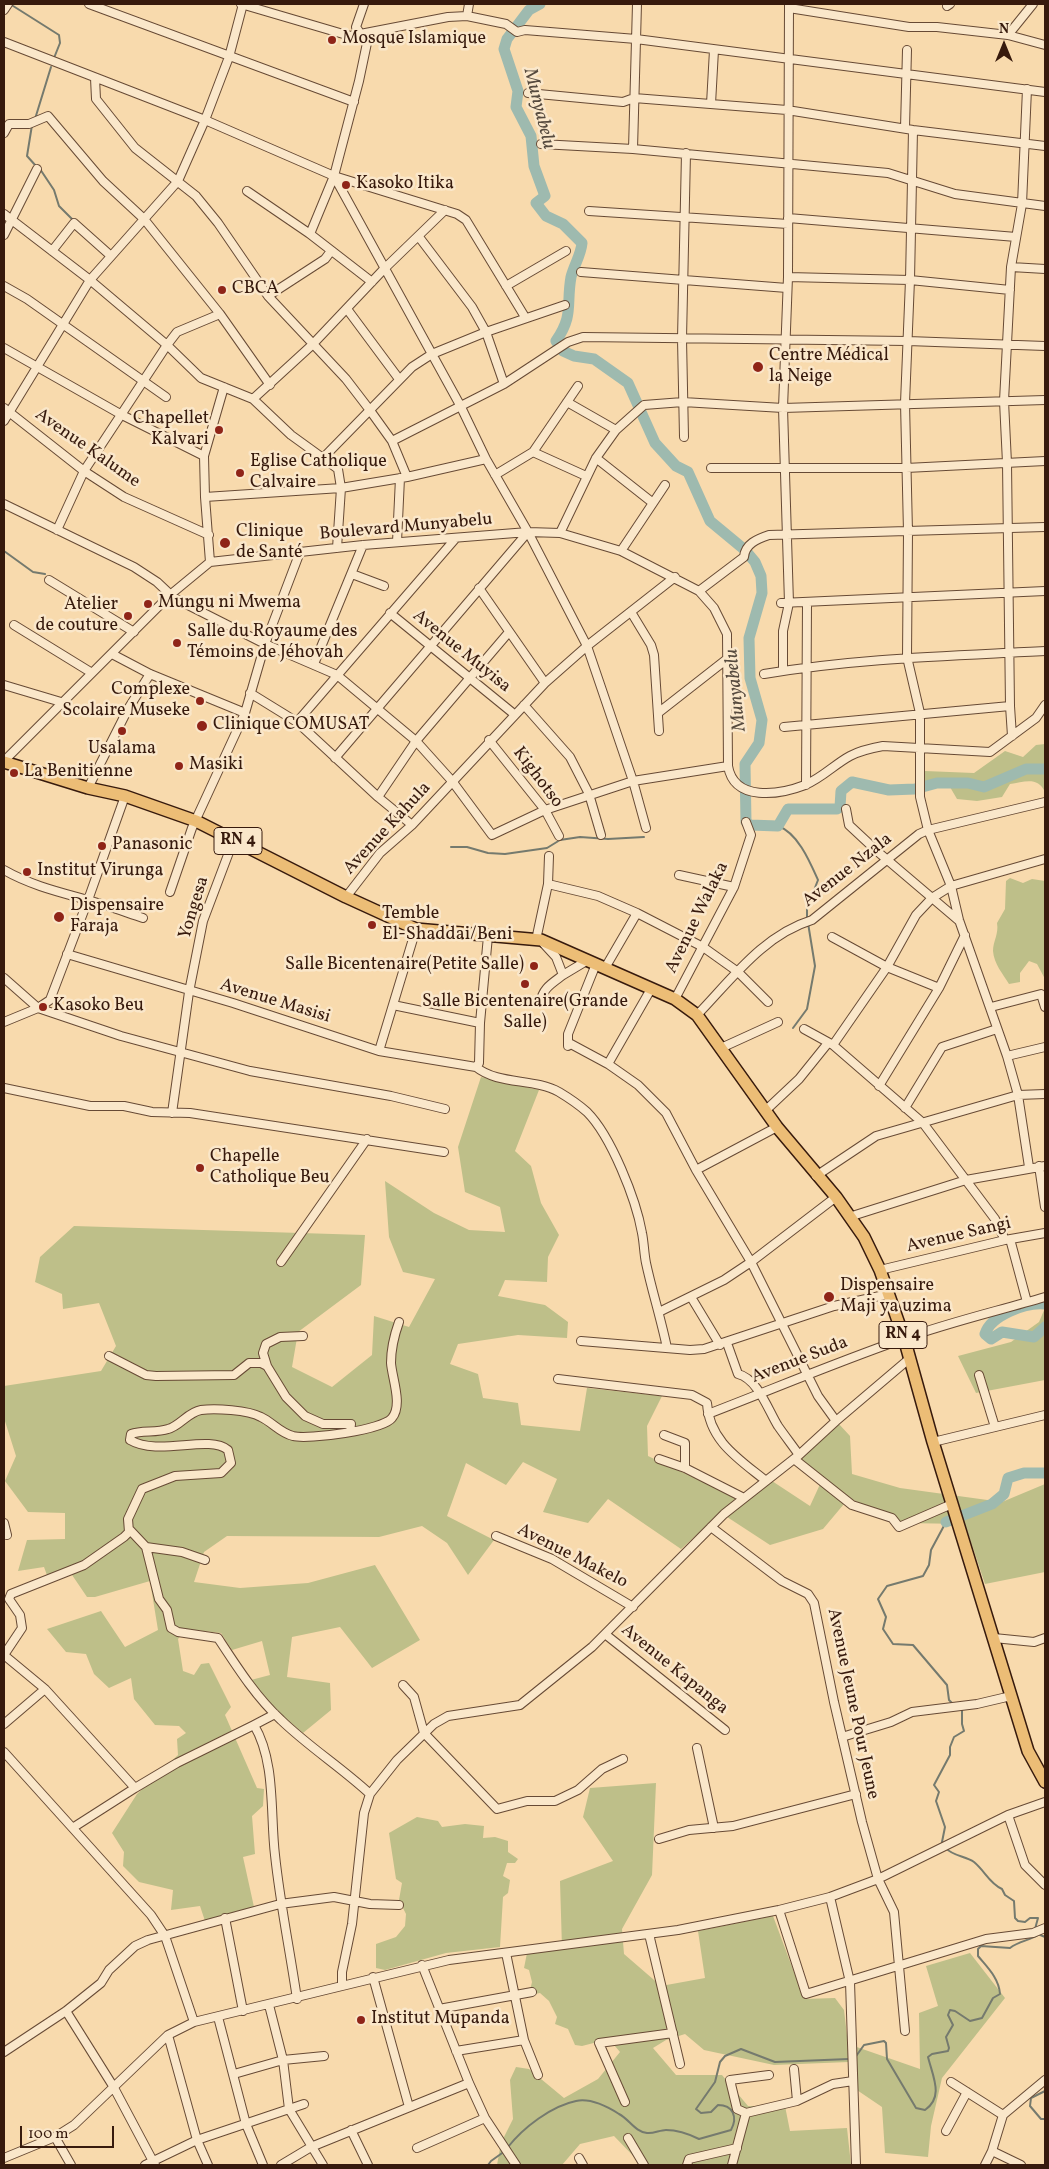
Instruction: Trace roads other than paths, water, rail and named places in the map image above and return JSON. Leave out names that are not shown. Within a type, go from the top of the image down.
[{"type":"highway","name":"RN 4","points":[[4,762],[88,788],[125,796],[196,820],[346,897],[416,929],[539,940],[675,999],[697,1015],[777,1127],[816,1176],[836,1196],[864,1237],[880,1270],[904,1338],[933,1442],[1028,1751],[1045,1782]]},
{"type":"street","points":[[4,10],[8,4]]},
{"type":"street","points":[[89,4],[354,102]]},
{"type":"street","points":[[4,421],[6,410],[36,368],[90,280],[178,181],[205,120],[229,56],[242,4],[350,36],[448,17],[468,16],[506,24],[514,31],[525,30],[636,40],[788,61],[1045,92]]},
{"type":"street","points":[[310,234],[334,176],[354,102],[367,43],[356,27],[364,4]]},
{"type":"street","points":[[468,16],[470,4]]},
{"type":"street","points":[[633,149],[637,4]]},
{"type":"street","points":[[1008,35],[1033,4]]},
{"type":"street","points":[[783,671],[786,534],[783,408],[788,277],[789,6],[909,27],[937,27],[1008,35],[1045,45]]},
{"type":"street","points":[[4,42],[205,120],[334,176],[445,210],[466,220],[525,317]]},
{"type":"street","points":[[711,104],[714,50]]},
{"type":"street","points":[[907,50],[906,75],[913,180],[905,403],[908,532],[907,656],[920,713],[919,787],[928,830],[950,886],[959,920],[1008,1056],[1018,1095],[1029,1168]]},
{"type":"street","points":[[95,78],[96,99],[135,148],[196,196],[218,223],[268,296],[346,379],[392,441],[403,478],[397,542]]},
{"type":"street","points":[[1012,736],[1007,463],[1004,401],[1011,266],[1022,204],[1027,90]]},
{"type":"street","points":[[528,93],[623,102],[634,98],[788,110],[909,129],[1026,142],[1045,146]]},
{"type":"street","points":[[4,133],[6,123],[29,124],[48,116],[103,182],[144,219],[220,314],[270,385]]},
{"type":"street","points":[[541,144],[686,153],[888,173],[956,194],[1045,206]]},
{"type":"street","points":[[684,437],[682,339],[686,153]]},
{"type":"street","points":[[4,235],[37,169]]},
{"type":"street","points":[[334,176],[460,405],[486,459],[528,532],[587,646],[633,781],[646,828]]},
{"type":"street","points":[[247,191],[310,234],[372,282]]},
{"type":"street","points":[[253,399],[312,345],[384,269],[445,210]]},
{"type":"street","points":[[589,211],[684,218],[788,221],[1016,237]]},
{"type":"street","points":[[4,214],[90,280],[167,345],[202,378],[253,399],[291,435],[338,469],[341,488],[337,548]]},
{"type":"street","points":[[52,250],[74,223],[111,256]]},
{"type":"street","points":[[419,237],[472,306],[486,332],[504,384]]},
{"type":"street","points":[[506,286],[566,250]]},
{"type":"street","points":[[268,296],[325,259],[331,251]]},
{"type":"street","points":[[1011,266],[1045,269]]},
{"type":"street","points":[[581,272],[787,288]]},
{"type":"street","points":[[788,277],[910,280],[1010,290]]},
{"type":"street","points":[[4,286],[27,298],[61,325],[166,397]]},
{"type":"street","points":[[323,458],[412,366],[432,354],[486,332],[564,305]]},
{"type":"street","points":[[347,309],[399,379]]},
{"type":"street","points":[[57,530],[84,470],[167,345],[177,332],[220,314]]},
{"type":"street","points":[[392,441],[504,384],[568,342],[583,337],[908,341],[1045,346]]},
{"type":"street","points":[[4,348],[36,368],[122,415],[204,456]]},
{"type":"street","points":[[495,475],[533,452],[578,386]]},
{"type":"street","points":[[4,762],[61,702],[112,654],[170,594],[210,562],[204,497],[204,456],[224,387]]},
{"type":"street","points":[[560,533],[596,458],[616,430],[641,407],[683,402],[783,408],[1045,400]]},
{"type":"street","points":[[567,402],[616,430]]},
{"type":"street","name":"Avenue Kalume","points":[[6,410],[124,498],[209,535]]},
{"type":"street","points":[[533,452],[586,476]]},
{"type":"street","points":[[596,458],[652,503]]},
{"type":"street","points":[[204,497],[341,488],[403,478],[486,459]]},
{"type":"street","points":[[711,468],[906,468],[1045,461]]},
{"type":"street","points":[[621,551],[665,484]]},
{"type":"street","points":[[4,504],[134,566],[170,594],[265,644],[337,675],[416,741],[452,781],[492,835],[545,810],[633,781],[728,766]]},
{"type":"street","points":[[1045,527],[768,535],[755,540],[745,550],[744,557],[699,591],[722,621],[726,634],[728,766],[730,778],[742,789],[780,792],[806,785],[849,756],[869,748],[919,746],[990,752],[1036,718],[1045,705]]},
{"type":"street","points":[[335,758],[378,710],[528,532]]},
{"type":"street","name":"Boulevard Munyabelu","points":[[210,562],[397,542],[528,532],[560,533],[621,551],[675,577],[699,591]]},
{"type":"street","points":[[297,722],[456,538]]},
{"type":"street","points":[[314,664],[363,545]]},
{"type":"street","points":[[170,892],[196,820],[245,713],[265,644],[300,552]]},
{"type":"street","points":[[352,574],[384,586]]},
{"type":"street","name":"Avenue Kahula","points":[[346,897],[380,853],[412,824],[545,683],[587,646],[675,577]]},
{"type":"street","points":[[49,580],[134,632]]},
{"type":"street","points":[[479,588],[545,683]]},
{"type":"street","points":[[785,603],[1045,591]]},
{"type":"street","points":[[806,785],[808,725],[806,666],[807,603]]},
{"type":"street","points":[[631,612],[651,645],[659,731]]},
{"type":"street","name":"Avenue Muyisa","points":[[390,613],[514,714]]},
{"type":"street","points":[[14,625],[92,673]]},
{"type":"street","points":[[378,797],[416,741],[471,679],[509,632]]},
{"type":"street","points":[[764,674],[806,666],[907,656],[1045,651]]},
{"type":"street","points":[[112,654],[150,674],[245,713]]},
{"type":"street","points":[[658,713],[727,659]]},
{"type":"street","points":[[88,788],[128,709],[150,674]]},
{"type":"street","points":[[4,684],[61,702]]},
{"type":"street","points":[[250,693],[297,722],[378,797],[412,824]]},
{"type":"street","points":[[524,705],[570,757],[589,794],[601,835]]},
{"type":"street","points":[[784,727],[1010,706]]},
{"type":"street","name":"Kighotso","points":[[490,740],[545,810],[559,836]]},
{"type":"street","points":[[4,1022],[38,1008],[50,1000],[125,796]]},
{"type":"street","name":"Avenue Nzala","points":[[697,1015],[765,946],[792,927],[807,922],[889,860],[919,834],[928,830],[1045,802]]},
{"type":"street","points":[[846,809],[850,824],[959,920]]},
{"type":"street","name":"Avenue Walaka","points":[[675,999],[734,887],[752,835],[746,822]]},
{"type":"street","name":"Yongesa","points":[[172,1113],[189,992],[203,921],[234,839]]},
{"type":"street","points":[[549,856],[548,884],[539,940],[556,957],[563,975]]},
{"type":"street","points":[[765,1111],[799,1080],[830,1044],[887,967],[916,915],[932,898],[950,886],[1045,859]]},
{"type":"street","points":[[4,870],[18,878],[55,892],[88,900],[143,918]]},
{"type":"street","points":[[679,874],[734,887]]},
{"type":"street","points":[[548,884],[598,896],[637,913],[703,947],[738,972],[768,1002]]},
{"type":"street","points":[[637,913],[596,964],[568,1034],[568,1046],[569,1042],[608,1064],[644,1090],[666,1113],[696,1170],[751,1262],[780,1324],[818,1396],[836,1421]]},
{"type":"street","points":[[379,1051],[416,929]]},
{"type":"street","points":[[879,1086],[939,988],[965,935]]},
{"type":"street","points":[[476,1067],[479,1063],[480,1023],[488,936]]},
{"type":"street","points":[[832,937],[887,967],[939,988]]},
{"type":"street","name":"Avenue Masisi","points":[[67,954],[189,992],[233,1003],[379,1051],[476,1067],[483,1073],[532,1082],[557,1091],[588,1113],[608,1144],[634,1201],[646,1262],[667,1348]]},
{"type":"street","points":[[540,1003],[542,993],[547,986],[563,975],[596,964]]},
{"type":"street","points":[[4,978],[38,1008],[121,1036],[250,1071],[391,1096],[445,1109]]},
{"type":"street","points":[[608,1064],[651,989]]},
{"type":"street","points":[[991,1007],[1041,994],[1045,1007]]},
{"type":"street","points":[[393,1005],[480,1023]]},
{"type":"street","points":[[721,1048],[778,1022]]},
{"type":"street","points":[[804,1029],[830,1044],[923,1123],[995,1219],[1008,1240],[1027,1302]]},
{"type":"street","points":[[905,1108],[942,1047],[997,1029]]},
{"type":"street","points":[[1008,1056],[1045,1047]]},
{"type":"street","points":[[4,1088],[90,1106],[124,1106],[172,1113],[190,1113],[269,1127],[366,1139],[444,1152]]},
{"type":"street","points":[[816,1176],[876,1136],[1018,1095],[1045,1094]]},
{"type":"street","points":[[696,1170],[777,1127]]},
{"type":"street","points":[[281,1262],[366,1139]]},
{"type":"street","points":[[849,1217],[966,1180],[1042,1166],[1045,1207]]},
{"type":"street","points":[[659,1312],[724,1280],[751,1262],[836,1196]]},
{"type":"street","name":"Avenue Sangi","points":[[880,1270],[1045,1233]]},
{"type":"street","points":[[581,1341],[690,1350],[723,1344],[834,1306],[889,1294]]},
{"type":"street","points":[[691,1297],[723,1344],[738,1374],[747,1377],[759,1393],[797,1457],[852,1505],[892,1518],[899,1527],[955,1511]]},
{"type":"street","name":"Avenue Suda","points":[[708,1414],[806,1374],[904,1338],[1045,1297]]},
{"type":"street","points":[[135,1788],[45,1689],[4,1655],[22,1628],[20,1615],[9,1599],[11,1594],[84,1565],[128,1534],[128,1519],[142,1489],[175,1476],[221,1473],[231,1463],[228,1450],[220,1446],[203,1444],[172,1447],[152,1446],[130,1440],[131,1434],[170,1429],[200,1410],[245,1412],[260,1416],[281,1431],[293,1436],[310,1438],[350,1432],[384,1424],[392,1419],[396,1410],[391,1363],[393,1340],[399,1322]]},
{"type":"street","points":[[303,1336],[280,1337],[266,1344],[262,1353],[267,1366],[286,1397],[305,1416],[324,1424],[351,1424],[350,1432]]},
{"type":"street","points":[[109,1356],[146,1375],[156,1376],[234,1375],[249,1363],[261,1362],[267,1366]]},
{"type":"street","points":[[342,1986],[342,1972],[352,1924],[353,1900],[358,1874],[364,1813],[370,1794],[397,1760],[424,1733],[448,1716],[520,1705],[605,1634],[711,1527],[744,1498],[797,1457],[909,1359]]},
{"type":"street","points":[[979,1375],[995,1427]]},
{"type":"street","points":[[558,1379],[692,1394],[707,1402],[708,1414],[714,1433],[726,1448],[766,1481]]},
{"type":"street","points":[[933,1442],[1045,1415]]},
{"type":"street","points":[[664,1435],[685,1443],[685,1468]]},
{"type":"street","points":[[659,1459],[685,1468],[744,1498]]},
{"type":"street","points":[[4,1523],[7,1535]]},
{"type":"street","name":"Avenue Jeune Pour Jeune","points":[[711,1527],[782,1581],[808,1594],[814,1603],[842,1737],[878,1879],[894,1912],[906,2031]]},
{"type":"street","points":[[129,1529],[146,1547],[158,1599],[167,1610],[171,1628],[178,1632],[218,1638],[239,1670],[275,1714],[344,1770],[370,1794]]},
{"type":"street","name":"Avenue Makelo","points":[[496,1536],[552,1559],[633,1606]]},
{"type":"street","points":[[146,1547],[182,1552],[204,1560]]},
{"type":"street","name":"Avenue Kapanga","points":[[605,1634],[724,1730]]},
{"type":"street","points":[[994,1638],[1034,1642],[1045,1638]]},
{"type":"street","points":[[403,1685],[414,1698],[424,1733],[497,1809],[527,1801],[555,1801],[578,1790],[602,1769],[622,1758]]},
{"type":"street","points":[[4,1724],[45,1689]]},
{"type":"street","points":[[842,1737],[891,1722],[912,1712],[977,1704],[1011,1696]]},
{"type":"street","points":[[74,1827],[177,1763],[275,1714]]},
{"type":"street","points":[[254,1725],[267,1754],[271,1824],[280,1904],[297,1999]]},
{"type":"street","points":[[698,1748],[714,1828]]},
{"type":"street","points":[[4,1752],[74,1827],[151,1915],[165,1936],[194,2022]]},
{"type":"street","points":[[659,1839],[689,1830],[733,1826],[856,1794]]},
{"type":"street","points":[[10,2165],[4,2157],[55,2137],[74,2125],[168,2035],[194,2022],[297,1999],[422,1965],[649,1934],[779,1910],[830,1897],[878,1879],[1008,1816],[1045,1802]]},
{"type":"street","points":[[1008,1816],[1025,1865],[1045,1885]]},
{"type":"street","points":[[4,2052],[66,2011],[101,1982],[109,1970],[135,1946],[225,1918],[280,1904],[334,1897],[370,1904],[400,1904]]},
{"type":"street","points":[[830,1897],[850,1982],[856,2165]]},
{"type":"street","points":[[779,1910],[806,1994],[986,1939],[1039,1931]]},
{"type":"street","points":[[225,1918],[243,2011]]},
{"type":"street","points":[[649,1934],[680,2064]]},
{"type":"street","points":[[506,1953],[524,2040],[538,2076]]},
{"type":"street","points":[[422,1965],[485,2118],[516,2165]]},
{"type":"street","points":[[373,1978],[409,2107]]},
{"type":"street","points":[[439,2009],[532,1992]]},
{"type":"street","points":[[269,2005],[282,2060],[289,2109],[323,2165]]},
{"type":"street","points":[[66,2011],[113,2086],[154,2163]]},
{"type":"street","points":[[218,2017],[246,2124],[263,2165]]},
{"type":"street","points":[[625,2102],[599,2043],[673,2033]]},
{"type":"street","points":[[168,2035],[197,2140],[208,2165]]},
{"type":"street","points":[[456,2051],[524,2040]]},
{"type":"street","points":[[234,2074],[282,2060],[324,2056]]},
{"type":"street","points":[[794,2069],[797,2101]]},
{"type":"street","points":[[770,2075],[730,2080],[737,2109],[746,2113],[797,2101],[833,2084],[854,2081]]},
{"type":"street","points":[[985,2165],[992,2152],[1003,2114],[1045,2080]]},
{"type":"street","points":[[951,2082],[1003,2114]]},
{"type":"street","points":[[281,2165],[311,2147],[469,2083]]},
{"type":"street","points":[[946,2131],[967,2092]]},
{"type":"street","points":[[145,2165],[154,2163],[197,2140],[304,2104]]},
{"type":"street","points":[[732,2165],[746,2113]]},
{"type":"street","points":[[417,2148],[485,2118]]},
{"type":"street","points":[[351,2130],[368,2165]]},
{"type":"street","points":[[55,2137],[71,2165]]},
{"type":"street","points":[[628,2138],[644,2165]]},
{"type":"street","points":[[687,2165],[690,2159],[737,2148]]},
{"type":"street","points":[[992,2152],[1021,2165]]},
{"type":"waterway","points":[[10,4],[59,35],[60,43],[54,58]]},
{"type":"waterway","name":"Munyabelu","points":[[540,4],[529,10],[507,39],[504,49],[518,91],[516,107],[531,136],[534,166],[545,196],[536,203],[546,216],[563,224],[582,243],[571,277],[567,317],[562,332],[556,341],[563,351],[574,356],[594,359],[628,383],[655,443],[676,466],[688,472],[710,521],[745,550],[755,562],[761,576],[762,593],[749,638],[750,678],[762,720],[759,743],[745,764],[746,822],[750,825],[778,826],[788,809],[837,809],[840,807],[841,791],[852,782],[889,790],[915,789],[937,783],[968,783],[984,787],[1026,769],[1045,769]]},
{"type":"waterway","points":[[35,119],[51,67]]},
{"type":"waterway","points":[[32,125],[27,156],[36,166]]},
{"type":"waterway","points":[[40,169],[54,190],[59,206],[73,220]]},
{"type":"waterway","points":[[4,551],[33,572],[45,574]]},
{"type":"waterway","points":[[778,826],[792,835],[797,841],[818,880],[807,908],[807,919]]},
{"type":"waterway","points":[[451,847],[467,847],[488,853],[505,854],[547,848],[560,840],[580,837],[608,839],[644,837]]},
{"type":"waterway","points":[[793,1028],[807,1009],[815,966],[808,923]]},
{"type":"waterway","name":"Munyabelu","points":[[1045,1304],[1028,1305],[1010,1311],[994,1321],[985,1334],[991,1339],[1002,1332],[1034,1337],[1045,1327]]},
{"type":"waterway","name":"Munyabelu","points":[[946,1522],[992,1504],[1004,1494],[1008,1478],[1024,1473],[1045,1473]]},
{"type":"waterway","name":"Munyabelu","points":[[946,1522],[931,1550],[929,1565],[923,1576],[887,1586],[878,1599],[886,1617],[883,1629],[893,1644],[913,1645],[947,1685],[949,1700],[953,1704]]},
{"type":"waterway","name":"Munyabelu","points":[[944,1844],[942,1842],[945,1827],[936,1801],[939,1792],[934,1785],[950,1755],[950,1747],[954,1737],[964,1731],[962,1708]]},
{"type":"waterway","name":"Munyabelu","points":[[946,1848],[952,1853],[967,1858],[978,1865],[994,1884],[1014,1901],[1015,1918],[1018,1921],[1025,1922],[1030,1918],[1038,1918],[1035,1929]]},
{"type":"waterway","name":"Munyabelu","points":[[1038,1934],[1045,1937]]},
{"type":"waterway","points":[[854,2059],[864,2045],[884,2041],[886,2043],[887,2059],[916,2108],[925,2110],[931,2105],[936,2093],[936,2086],[928,2057],[932,2054],[948,2051],[946,2037],[953,2025],[948,2015],[950,2010],[955,2011],[970,2021],[982,2018],[993,1998],[1000,1994],[995,1978],[978,1956],[978,1949],[981,1946],[1010,1948],[1038,1935]]},
{"type":"waterway","points":[[508,2147],[521,2132],[547,2113],[581,2100],[593,2102],[610,2109],[623,2116],[643,2132],[670,2130],[699,2139],[731,2130],[733,2125],[734,2116],[731,2109],[727,2107],[718,2105],[711,2112],[701,2113],[696,2109],[715,2082],[720,2062],[725,2056],[741,2049],[775,2062],[849,2059]]},
{"type":"waterway","name":"Munyabelu","points":[[1045,2091],[1031,2098],[1030,2106],[1041,2119],[1045,2119]]},
{"type":"waterway","points":[[488,2165],[505,2151]]},
{"type":"place","name":"Mosque Islamique","points":[[332,40]]},
{"type":"place","name":"Kasoko Itika","points":[[346,185]]},
{"type":"place","name":"CBCA","points":[[222,290]]},
{"type":"place","name":"Centre Médical la Neige","points":[[758,367]]},
{"type":"place","name":"Chapellet Kalvari","points":[[219,430]]},
{"type":"place","name":"Eglise Catholique Calvaire","points":[[240,473]]},
{"type":"place","name":"Clinique de Santé","points":[[225,543]]},
{"type":"place","name":"Mungu ni Mwema","points":[[148,604]]},
{"type":"place","name":"Atelier de couture","points":[[128,616]]},
{"type":"place","name":"Salle du Royaume des Témoins de Jéhovah","points":[[177,643]]},
{"type":"place","name":"Complexe Scolaire Museke","points":[[200,701]]},
{"type":"place","name":"Clinique COMUSAT","points":[[202,726]]},
{"type":"place","name":"Usalama","points":[[122,731]]},
{"type":"place","name":"Masiki","points":[[179,766]]},
{"type":"place","name":"La Benitienne","points":[[14,773]]},
{"type":"place","name":"Panasonic","points":[[102,846]]},
{"type":"place","name":"Institut Virunga","points":[[27,872]]},
{"type":"place","name":"Dispensaire Faraja","points":[[59,917]]},
{"type":"place","name":"Temble El-Shaddai/Beni","points":[[372,925]]},
{"type":"place","name":"Salle Bicentenaire(Petite Salle)","points":[[534,966]]},
{"type":"place","name":"Salle Bicentenaire(Grande Salle)","points":[[525,984]]},
{"type":"place","name":"Kasoko Beu","points":[[43,1007]]},
{"type":"place","name":"Chapelle Catholique Beu","points":[[200,1168]]},
{"type":"place","name":"Dispensaire Maji ya uzima","points":[[829,1297]]},
{"type":"place","name":"Institut Mupanda","points":[[361,2020]]}]
